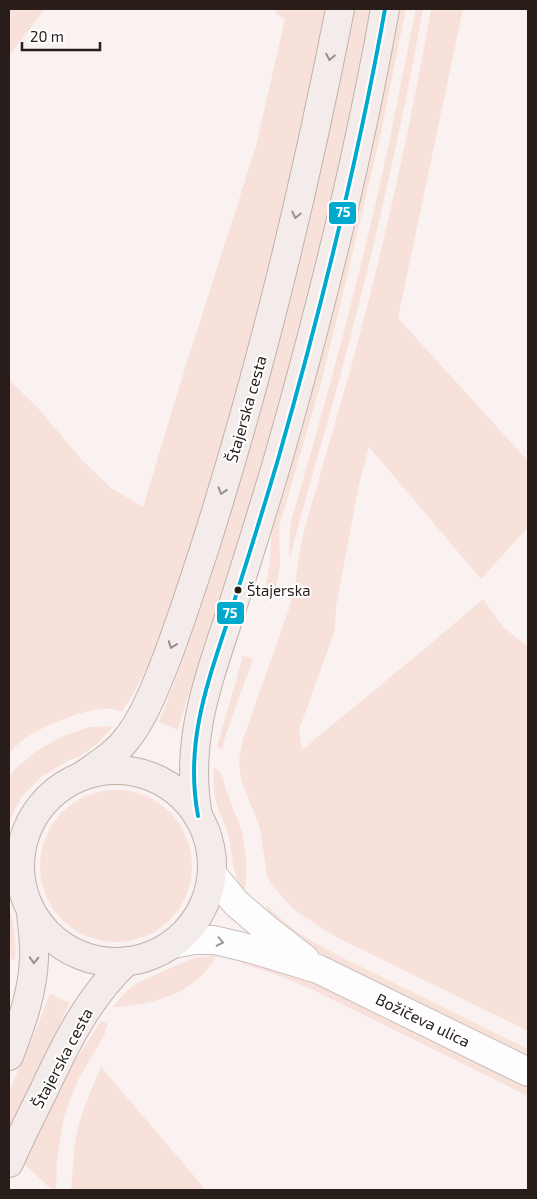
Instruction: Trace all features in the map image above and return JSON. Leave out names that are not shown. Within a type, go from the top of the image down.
[{"type":"main road","name":"Štajerska cesta","points":[[82,776],[121,746],[134,729],[156,686],[184,614],[229,468],[270,321],[306,172],[340,9]]},
{"type":"main road","name":"Štajerska cesta","points":[[198,816],[193,767],[199,720],[207,687],[279,456],[319,310],[354,161],[385,9]]},
{"type":"main road","name":"Štajerska cesta","points":[[131,770],[152,776],[170,786],[185,799],[198,816],[210,844],[212,874],[207,896],[199,914],[188,930],[172,944],[155,954],[136,960],[127,962],[100,961],[74,953],[65,948],[36,920],[23,892],[20,873],[20,851],[25,833],[35,813],[47,798],[64,785],[93,772],[131,770]]},
{"type":"main road","name":"Štajerska cesta","points":[[9,1056],[21,1022],[32,980],[34,957],[31,911]]},
{"type":"main road","name":"Štajerska cesta","points":[[9,1163],[69,1038],[105,984],[127,962]]},
{"type":"street","name":"Božičeva ulica","points":[[212,874],[236,903],[318,969]]},
{"type":"street","name":"Božičeva ulica","points":[[172,944],[195,940],[214,940],[252,949],[318,969],[528,1072]]},
{"type":"shaded area","points":[[9,9],[45,9],[9,55]]},
{"type":"shaded area","points":[[278,9],[325,9],[297,154],[263,290],[195,537],[175,598],[152,657],[122,712],[112,709],[101,709],[66,718],[31,735],[9,753],[9,380],[38,408],[82,460],[111,488],[143,507],[256,146],[285,19],[275,13]]},
{"type":"shaded area","points":[[353,9],[372,9],[332,203],[300,332],[265,460],[178,730],[159,722],[184,656],[206,588],[276,351],[312,206]]},
{"type":"shaded area","points":[[398,9],[406,9],[381,132],[321,383],[279,527],[280,565],[275,593],[265,590],[270,562],[272,525]]},
{"type":"shaded area","points":[[416,9],[423,9],[380,218],[342,369],[290,558],[289,538],[292,518],[328,392],[361,265],[386,159]]},
{"type":"shaded area","points":[[431,9],[463,9],[398,318],[528,461],[528,527],[481,579],[369,447],[359,484],[336,607],[335,630],[299,730],[302,750],[483,599],[503,627],[528,647],[528,1031],[334,936],[293,909],[271,884],[267,875],[258,822],[242,783],[240,771],[239,760],[243,739],[290,606],[304,531],[350,372],[378,265],[415,94]]},
{"type":"shaded area","points":[[243,656],[253,659],[222,750],[217,747]]},
{"type":"shaded area","points":[[114,726],[97,744],[80,756],[42,776],[22,796],[9,821],[9,777],[16,768],[38,750],[63,736],[90,727]]},
{"type":"shaded area","points":[[214,767],[222,774],[242,831],[246,858],[244,893],[235,873],[229,838],[214,793]]},
{"type":"shaded area","points":[[116,790],[131,791],[145,796],[170,812],[186,837],[191,851],[191,881],[186,895],[170,920],[145,936],[131,941],[116,942],[101,941],[87,936],[62,920],[46,895],[41,881],[40,866],[41,851],[46,837],[62,812],[87,796],[101,791]]},
{"type":"shaded area","points":[[267,905],[283,921],[301,934],[339,956],[528,1049],[528,1057],[337,964],[315,951],[265,915]]},
{"type":"shaded area","points":[[9,908],[15,934],[15,961],[9,957]]},
{"type":"shaded area","points":[[217,954],[209,967],[186,988],[158,1000],[142,1004],[112,1007],[129,989],[139,982],[191,959]]},
{"type":"shaded area","points":[[247,958],[297,975],[528,1088],[528,1096],[311,989],[241,964]]},
{"type":"shaded area","points":[[50,993],[64,1001],[70,1002],[9,1133],[9,1092]]},
{"type":"shaded area","points":[[101,1021],[108,1024],[104,1036],[78,1080],[64,1116],[57,1160],[56,1190],[52,1190],[24,1164],[68,1072]]},
{"type":"shaded area","points":[[101,1067],[206,1190],[71,1190],[77,1132],[84,1107]]},
{"type":"transit line","name":"75","points":[[198,816],[194,788],[194,761],[201,710],[207,685],[295,401],[351,178],[385,9]]},
{"type":"place","name":"Štajerska","points":[[238,590]]}]
